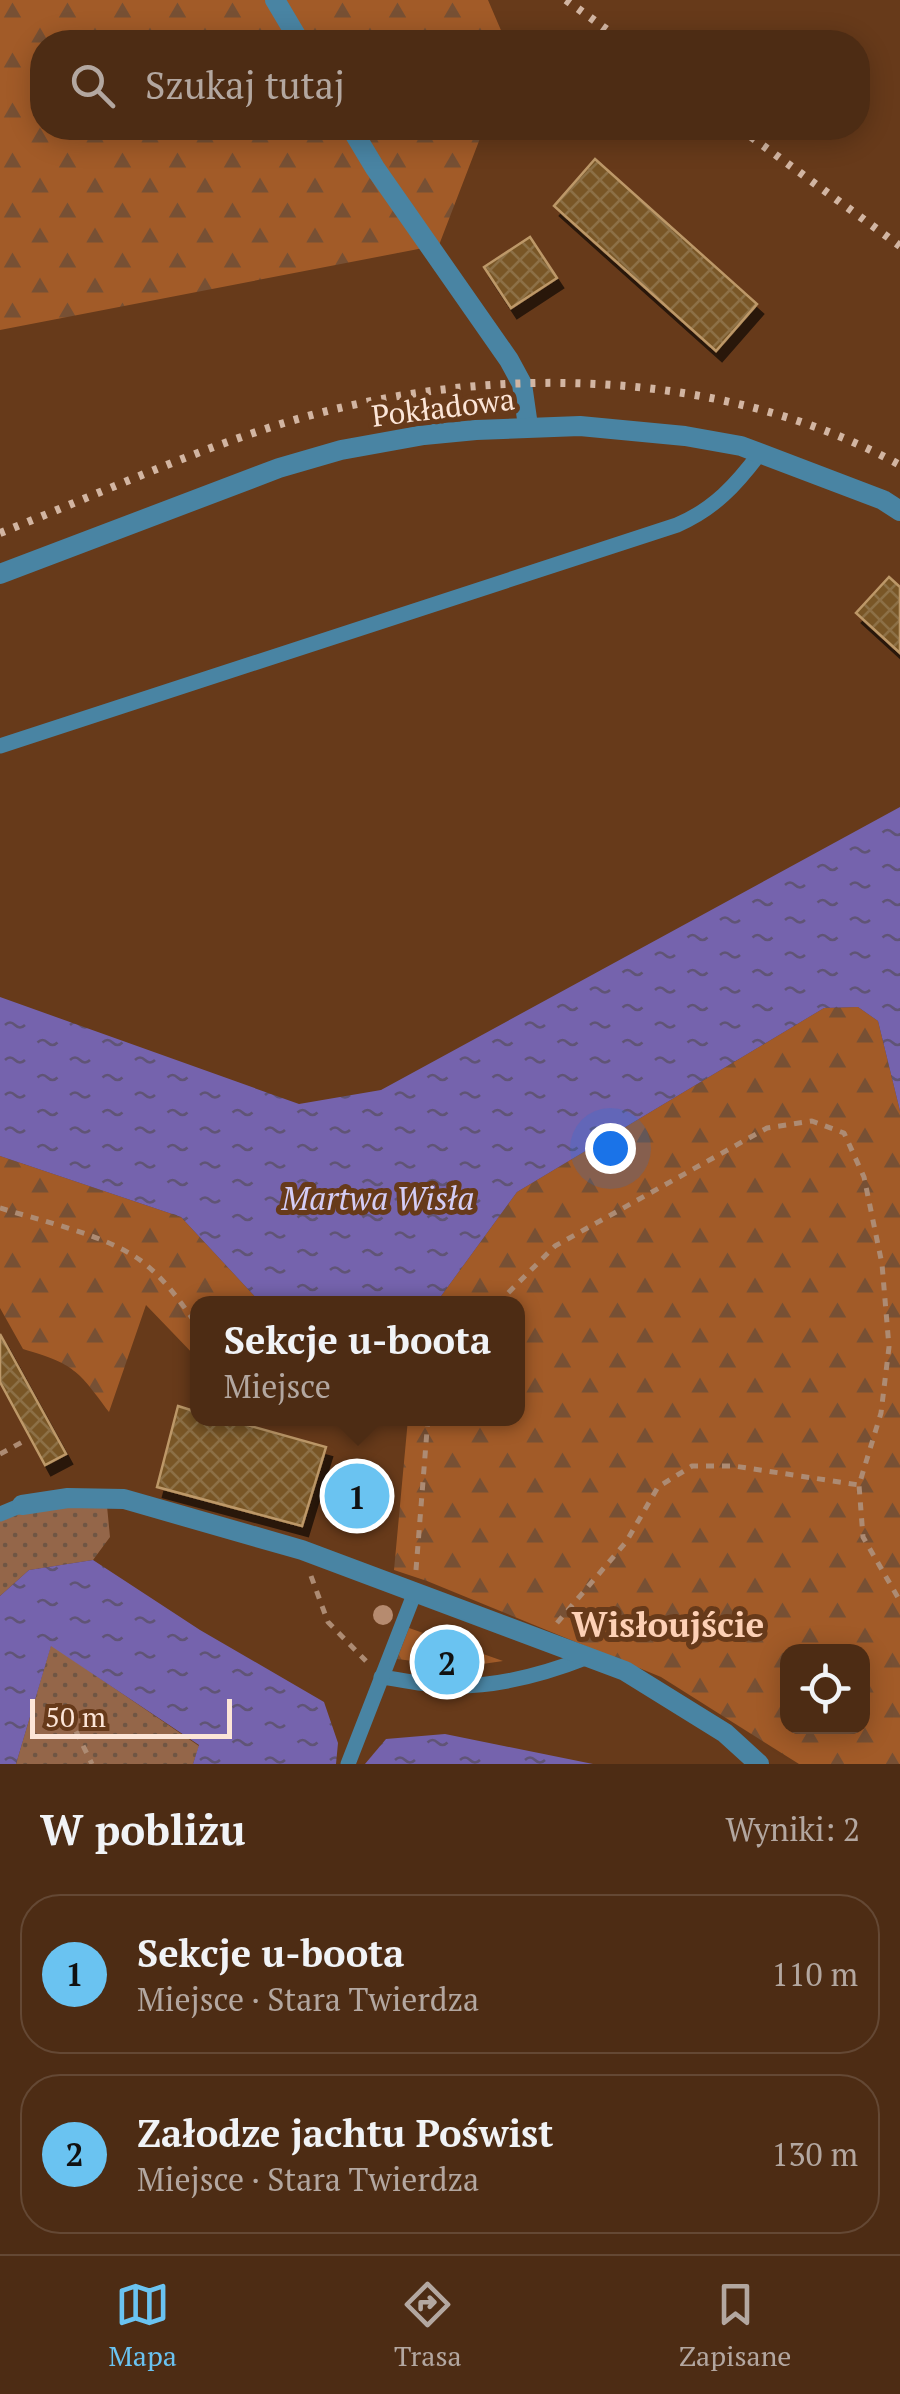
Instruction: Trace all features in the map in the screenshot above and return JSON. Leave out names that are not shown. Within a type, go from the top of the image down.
[{"type":"street","points":[[275,0],[293,30]]},
{"type":"street","points":[[358,140],[509,360],[522,384],[528,426]]},
{"type":"street","name":"Pokładowa","points":[[0,574],[196,498],[340,450],[424,435],[528,426],[580,426],[741,446],[883,500],[900,511]]},
{"type":"street","points":[[22,1505],[68,1498],[124,1500],[302,1550],[625,1671],[725,1733],[759,1764]]},
{"type":"lane","points":[[0,746],[677,525],[703,513],[734,487],[760,453]]},
{"type":"lane","points":[[0,1514],[22,1505]]},
{"type":"lane","points":[[348,1764],[414,1592]]},
{"type":"lane","points":[[381,1677],[452,1686],[520,1680],[588,1657]]},
{"type":"path","points":[[505,1296],[554,1246],[767,1128],[812,1121],[844,1133],[864,1176],[882,1264],[888,1347],[882,1413],[860,1485],[863,1538],[900,1601]]},
{"type":"path","points":[[0,1208],[108,1244],[138,1259],[174,1291],[190,1315]]},
{"type":"path","points":[[414,1592],[427,1426]]},
{"type":"path","points":[[0,1454],[26,1440]]},
{"type":"path","points":[[542,1639],[626,1542],[658,1487],[692,1466],[734,1466],[860,1485]]},
{"type":"path","points":[[302,1550],[328,1622],[381,1677]]},
{"type":"path","points":[[69,1716],[92,1764]]},
{"type":"shaded area","points":[[48,1506],[107,1506],[110,1537],[93,1560],[29,1570],[0,1596],[0,1518]]},
{"type":"shaded area","points":[[51,1645],[199,1746],[193,1764],[16,1764]]},
{"type":"green space","points":[[0,0],[488,0],[501,30],[30,30],[30,140],[479,140],[439,245],[0,330]]},
{"type":"green space","points":[[858,1007],[878,1021],[900,1111],[900,1764],[799,1764],[661,1677],[394,1570],[407,1426],[525,1426],[525,1296],[441,1296],[517,1192],[824,1008]]},
{"type":"green space","points":[[0,1156],[181,1217],[254,1296],[190,1296],[190,1351],[146,1305],[109,1412],[74,1370],[23,1349],[0,1308]]},
{"type":"green space","points":[[409,1628],[503,1661],[462,1667],[397,1659]]},
{"type":"water","name":"Martwa Wisła","points":[[900,807],[900,1111],[878,1021],[858,1007],[824,1008],[517,1192],[441,1296],[254,1296],[181,1217],[0,1156],[0,997],[299,1104],[381,1090]]},
{"type":"water","points":[[93,1560],[200,1630],[324,1702],[338,1743],[336,1764],[193,1764],[199,1745],[51,1646],[16,1764],[0,1764],[0,1596],[29,1570]]},
{"type":"water","points":[[445,1734],[593,1764],[365,1764],[386,1739]]},
{"type":"building","points":[[595,159],[757,304],[716,351],[554,206]]},
{"type":"building","points":[[530,237],[557,278],[511,308],[484,267]]},
{"type":"building","points":[[889,577],[900,587],[900,653],[856,613]]},
{"type":"building","points":[[0,1334],[66,1454],[45,1465],[0,1382]]},
{"type":"building","points":[[178,1406],[190,1410],[190,1426],[251,1426],[326,1447],[302,1526],[157,1487]]},
{"type":"railway","points":[[566,0],[607,30]]},
{"type":"railway","points":[[755,140],[900,246]]},
{"type":"railway","points":[[0,533],[176,461],[284,423],[359,403],[437,390],[597,384],[676,392],[754,408],[829,432],[900,465]]},
{"type":"place","name":"Sekcje u-boota","points":[[357,1496]]},
{"type":"place","name":"Załodze jachtu Poświst","points":[[447,1662]]},
{"type":"district","name":"Wisłoujście","points":[[668,1624]]}]
